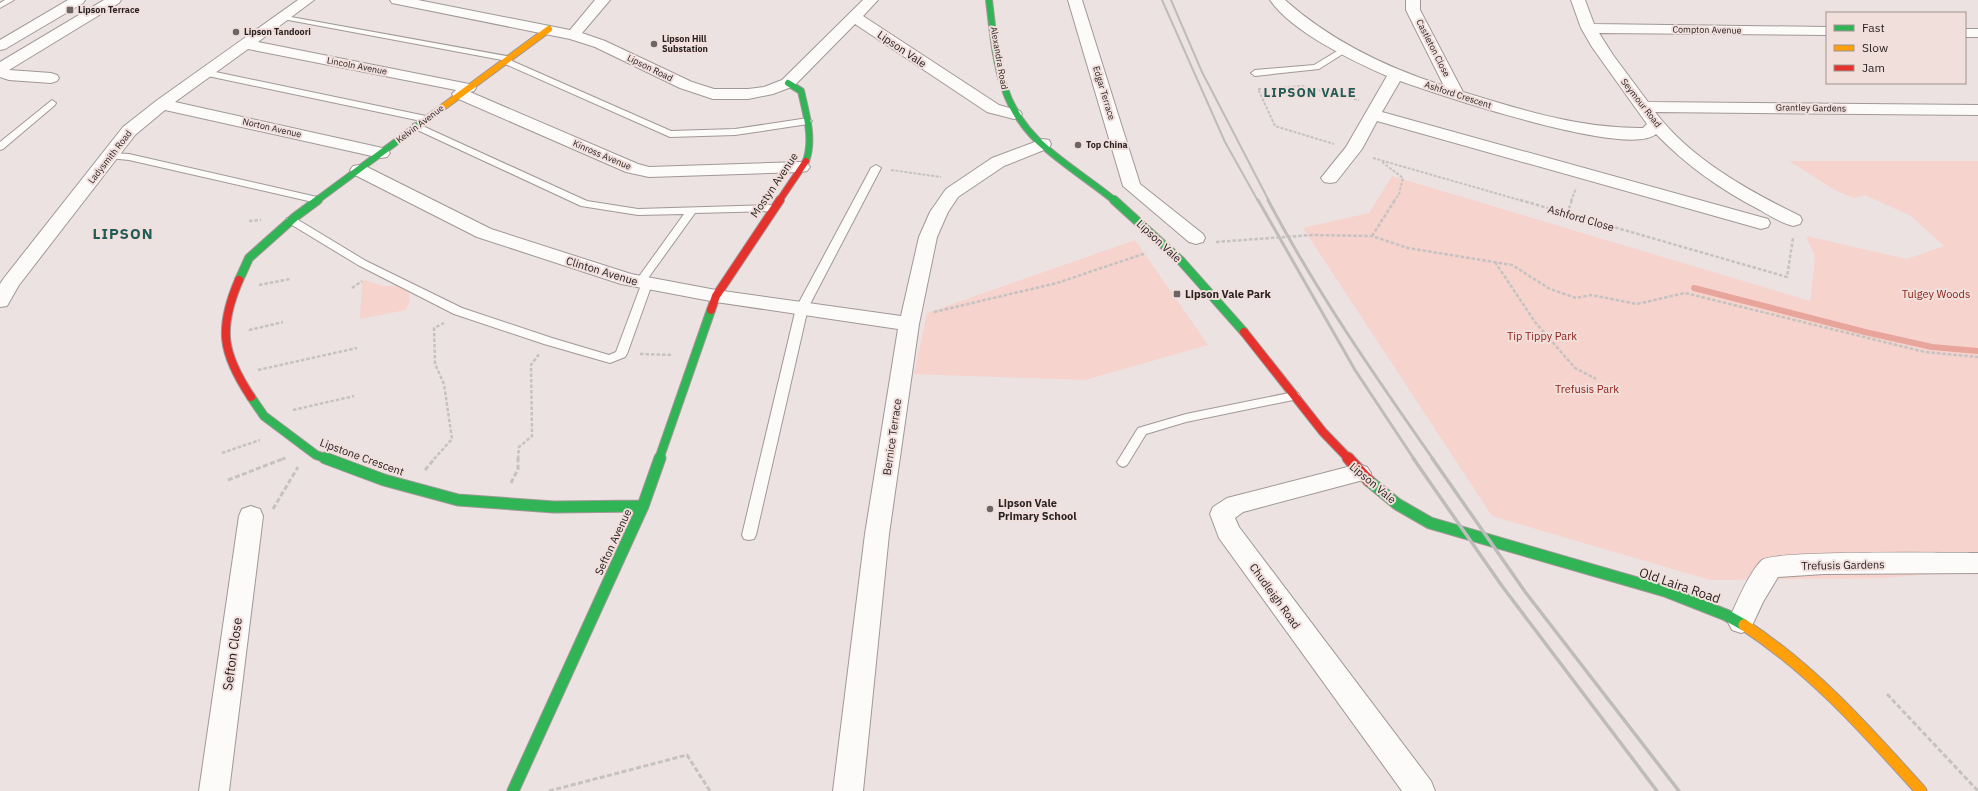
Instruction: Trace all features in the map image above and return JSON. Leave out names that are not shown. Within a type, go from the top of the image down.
[{"type":"street","points":[[0,46],[78,0]]},
{"type":"street","points":[[0,69],[114,0]]},
{"type":"street","name":"Ladysmith Road","points":[[0,301],[6,282],[112,156],[129,132],[162,104],[307,0]]},
{"type":"street","name":"Lipson Road","points":[[397,0],[421,2],[573,35],[600,44],[686,85],[713,94],[748,94],[767,91],[788,83],[871,0]]},
{"type":"street","points":[[573,35],[603,0]]},
{"type":"street","name":"Alexandra Road","points":[[989,0],[1005,93],[1014,114]]},
{"type":"street","name":"Edgar Terrace","points":[[1075,0],[1132,186]]},
{"type":"street","name":"Ashford Crescent","points":[[1277,0],[1296,19],[1345,50],[1395,75],[1457,96],[1517,114],[1608,132],[1647,133],[1657,124]]},
{"type":"street","name":"Castleton Close","points":[[1413,0],[1413,10],[1457,96]]},
{"type":"street","name":"Seymour Road","points":[[1578,0],[1588,28],[1618,74],[1657,124],[1689,155],[1793,229]]},
{"type":"street","name":"Lipson Vale","points":[[855,17],[993,109],[1014,114],[1043,144],[1110,197],[1167,247],[1212,294],[1333,446],[1359,474],[1381,492],[1418,518]]},
{"type":"street","name":"Compton Avenue","points":[[1588,28],[1826,31]]},
{"type":"street","name":"Kelvin Avenue","points":[[291,220],[549,29]]},
{"type":"street","points":[[1966,33],[1978,33]]},
{"type":"street","name":"Lincoln Avenue","points":[[246,44],[464,91]]},
{"type":"street","points":[[0,72],[51,78]]},
{"type":"street","points":[[1330,178],[1353,149],[1395,75]]},
{"type":"street","name":"Mostyn Avenue","points":[[716,296],[808,157],[810,141],[808,121],[801,91],[788,83]]},
{"type":"street","name":"Kinross Avenue","points":[[464,91],[632,168],[649,172],[801,168]]},
{"type":"street","name":"Norton Avenue","points":[[162,104],[381,153]]},
{"type":"street","name":"Grantley Gardens","points":[[1645,107],[1978,110]]},
{"type":"street","points":[[1376,110],[1582,173],[1761,223]]},
{"type":"street","name":"Bernice Terrace","points":[[848,791],[877,534],[909,324],[928,237],[939,212],[952,193],[998,162],[1043,144]]},
{"type":"street","name":"Clinton Avenue","points":[[359,170],[484,233],[628,280],[716,296],[909,324]]},
{"type":"street","points":[[1110,197],[1132,186],[1196,238]]},
{"type":"street","name":"Lipstone Crescent","points":[[291,220],[249,258],[230,299],[225,340],[238,375],[264,416],[316,455],[384,480],[458,500],[554,507],[643,506]]},
{"type":"street","name":"Sefton Avenue","points":[[513,791],[643,506],[716,296]]},
{"type":"street","name":"Chudleigh Road","points":[[1359,474],[1236,505],[1222,514],[1228,531],[1420,791]]},
{"type":"street","name":"Sefton Close","points":[[214,791],[251,516]]},
{"type":"street","name":"Old Laira Road","points":[[1418,518],[1528,553],[1694,601],[1741,622],[1780,647],[1836,698],[1921,791]]},
{"type":"street","name":"Trefusis Gardens","points":[[1741,622],[1752,597],[1771,567],[1824,564],[1978,563]]},
{"type":"lane","points":[[0,6],[10,0]]},
{"type":"lane","points":[[283,17],[508,60],[670,134],[734,132],[808,121]]},
{"type":"lane","points":[[1255,73],[1316,68],[1345,50]]},
{"type":"lane","points":[[206,73],[426,119]]},
{"type":"lane","points":[[0,147],[52,103]]},
{"type":"lane","points":[[416,126],[585,204],[638,212],[774,208]]},
{"type":"lane","points":[[112,156],[129,157],[317,200]]},
{"type":"lane","points":[[749,534],[802,308],[876,168]]},
{"type":"lane","points":[[291,220],[362,263],[458,310],[548,341],[610,359],[621,354],[643,283],[692,210]]},
{"type":"lane","points":[[1123,462],[1142,431],[1186,418],[1294,396]]},
{"type":"path","points":[[1353,149],[1275,126],[1258,89],[1302,86],[1376,110]]},
{"type":"path","name":"Ashford Close","points":[[1372,236],[1399,194],[1403,178],[1389,166],[1372,158],[1787,278],[1793,229]]},
{"type":"path","points":[[876,168],[968,181]]},
{"type":"path","points":[[1567,214],[1582,173]]},
{"type":"path","points":[[1220,242],[1312,235],[1372,236],[1408,248],[1512,265],[1550,289],[1576,298],[1591,295],[1637,304],[1684,293],[1925,352],[1978,357]]},
{"type":"path","points":[[909,324],[927,313],[939,312],[1056,284],[1167,247]]},
{"type":"path","points":[[1495,262],[1535,322],[1575,368],[1596,379]]},
{"type":"path","points":[[226,335],[283,322]]},
{"type":"path","points":[[410,487],[452,439],[444,384],[435,364],[434,328]]},
{"type":"path","points":[[501,503],[518,469],[519,447],[532,436],[531,365],[548,341]]},
{"type":"path","points":[[238,375],[357,348]]},
{"type":"path","points":[[621,354],[695,355]]},
{"type":"path","points":[[264,416],[354,396]]},
{"type":"path","points":[[222,453],[284,432]]},
{"type":"path","points":[[228,480],[308,450]]},
{"type":"path","points":[[251,516],[272,509],[308,450]]},
{"type":"path","points":[[1887,694],[1978,791]]},
{"type":"path","points":[[549,791],[687,755],[710,791]]},
{"type":"green space","name":"Trefusis Park","points":[[1789,161],[1978,161],[1978,570],[1885,578],[1710,580],[1492,516],[1303,228],[1369,213],[1392,176],[1810,301],[1815,257],[1806,236],[1907,259],[1944,246],[1911,216],[1865,195],[1854,198],[1835,190]]},
{"type":"green space","points":[[1135,240],[1208,345],[1085,380],[914,374],[927,313]]},
{"type":"green space","points":[[365,280],[383,286],[402,286],[408,290],[410,301],[406,310],[360,319],[362,282]]},
{"type":"waterway","points":[[1694,288],[1865,332],[1932,347],[1978,351]]},
{"type":"railway","points":[[1162,0],[1225,142],[1258,201]]},
{"type":"railway","points":[[1171,0],[1202,72],[1269,201]]},
{"type":"railway","points":[[1258,200],[1355,370],[1414,459]]},
{"type":"railway","points":[[1268,200],[1286,234],[1326,300],[1368,365],[1433,459]]},
{"type":"railway","points":[[1413,458],[1502,586],[1657,791]]},
{"type":"railway","points":[[1432,458],[1526,593],[1679,791]]},
{"type":"traffic: fast","points":[[989,0],[999,72],[1008,99],[1014,112],[1023,125],[1058,159],[1098,187],[1146,228],[1181,261],[1244,332]]},
{"type":"traffic: fast","points":[[788,83],[801,91],[803,98],[807,117],[810,146],[806,161]]},
{"type":"traffic: fast","points":[[239,280],[249,258],[295,217],[435,113]]},
{"type":"traffic: fast","points":[[513,791],[643,506],[711,310]]},
{"type":"traffic: fast","points":[[251,397],[264,416],[316,455],[384,480],[458,500],[554,507],[643,506]]},
{"type":"traffic: fast","points":[[1369,481],[1397,504],[1430,523],[1665,591],[1726,615],[1744,625]]},
{"type":"traffic: slow","points":[[435,113],[549,29]]},
{"type":"traffic: slow","points":[[1744,625],[1769,641],[1817,680],[1860,723],[1921,791]]},
{"type":"traffic: jam","points":[[711,310],[716,296],[806,161]]},
{"type":"traffic: jam","points":[[239,280],[225,326],[225,340],[232,362],[251,397]]},
{"type":"traffic: jam","points":[[1244,332],[1323,432],[1369,481]]},
{"type":"place","name":"Lipson Terrace","points":[[70,10]]},
{"type":"place","name":"Lipson Tandoori","points":[[236,32]]},
{"type":"place","name":"Lipson Hill Substation","points":[[654,44]]},
{"type":"place","name":"Top China","points":[[1078,145]]},
{"type":"place","name":"Lipson Vale Park","points":[[1177,294]]},
{"type":"place","name":"Lipson Vale Primary School","points":[[990,509]]},
{"type":"district","name":"LIPSON VALE","points":[[1310,92]]},
{"type":"district","name":"LIPSON","points":[[123,234]]},
{"type":"park label","name":"Tulgey Woods","points":[[1936,294]]},
{"type":"park label","name":"Tip Tippy Park","points":[[1542,336]]}]
